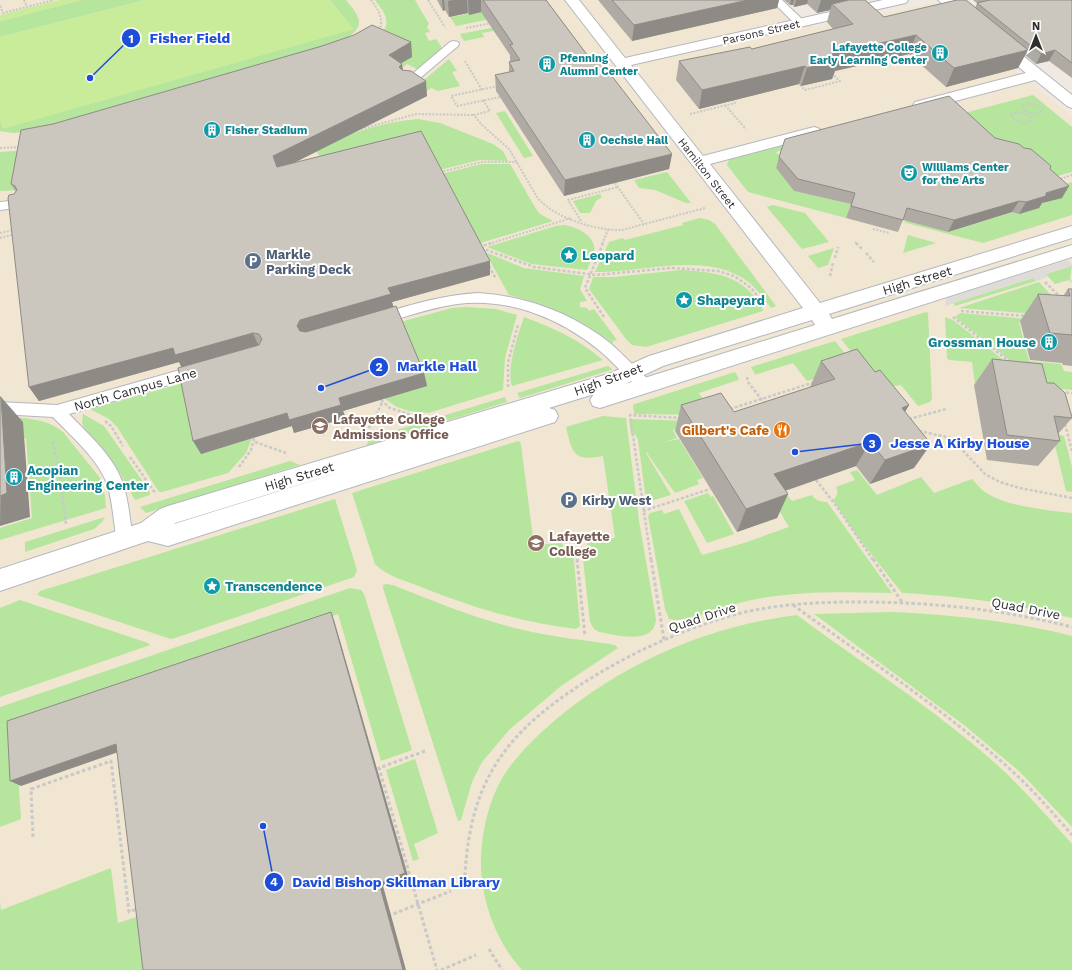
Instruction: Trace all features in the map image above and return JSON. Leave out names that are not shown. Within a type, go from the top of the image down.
[{"type":"street","name":"Hamilton Street","points":[[572,0],[828,327]]},
{"type":"street","name":"Parsons Street","points":[[621,63],[901,0]]},
{"type":"street","points":[[945,0],[1072,103]]},
{"type":"street","points":[[906,109],[1038,75]]},
{"type":"street","points":[[699,162],[830,128]]},
{"type":"street","name":"High Street","points":[[638,379],[656,361],[1072,232]]},
{"type":"street","name":"High Street","points":[[0,580],[148,532],[168,536],[638,379],[828,327],[1072,251]]},
{"type":"lane","points":[[776,0],[800,23]]},
{"type":"lane","points":[[409,82],[454,44]]},
{"type":"lane","points":[[0,206],[18,204]]},
{"type":"lane","points":[[364,324],[433,304],[458,299],[477,298],[509,301],[541,310],[575,327],[606,348],[638,379]]},
{"type":"lane","name":"North Campus Lane","points":[[0,408],[57,411],[215,366]]},
{"type":"lane","name":"North Campus Lane","points":[[57,411],[103,465],[112,478],[116,489],[124,539]]},
{"type":"path","points":[[24,0],[27,7]]},
{"type":"path","points":[[0,6],[3,13],[54,0]]},
{"type":"path","points":[[371,0],[382,17],[381,28],[378,33]]},
{"type":"path","points":[[428,0],[441,22]]},
{"type":"path","points":[[462,29],[497,22]]},
{"type":"path","points":[[890,59],[900,56],[894,51]]},
{"type":"path","points":[[864,60],[869,65],[883,62],[881,60]]},
{"type":"path","points":[[465,61],[482,90]]},
{"type":"path","points":[[795,80],[805,90],[840,82],[829,70]]},
{"type":"path","points":[[500,97],[457,106],[451,96],[505,85]]},
{"type":"path","points":[[694,113],[735,103],[730,97]]},
{"type":"path","points":[[360,129],[416,114],[474,115],[490,111],[483,100]]},
{"type":"path","points":[[1027,113],[1015,112],[1011,114],[1011,116],[1016,122],[1026,123],[1032,120],[1027,113],[1022,107],[1025,103],[1035,104],[1042,109],[1042,112],[1037,114],[1027,113]]},
{"type":"path","points":[[725,105],[761,146]]},
{"type":"path","points":[[474,115],[485,129],[504,143],[518,162],[542,204],[552,211],[608,230],[622,230],[707,208]]},
{"type":"path","points":[[0,148],[21,147]]},
{"type":"path","points":[[442,179],[438,172],[482,162],[518,162]]},
{"type":"path","points":[[1052,181],[1072,176]]},
{"type":"path","points":[[615,183],[644,224]]},
{"type":"path","points":[[581,221],[568,200],[618,187]]},
{"type":"path","points":[[478,248],[572,218]]},
{"type":"path","points":[[0,232],[20,228]]},
{"type":"path","points":[[873,229],[890,234]]},
{"type":"path","points":[[597,308],[585,289],[608,230]]},
{"type":"path","points":[[0,238],[21,233]]},
{"type":"path","points":[[475,241],[478,248],[482,252]]},
{"type":"path","points":[[855,242],[863,250]]},
{"type":"path","points":[[835,258],[838,247]]},
{"type":"path","points":[[478,248],[495,252],[534,267],[590,274],[605,275],[678,268],[718,271],[734,276],[743,282],[752,289],[766,308]]},
{"type":"path","points":[[866,254],[874,262]]},
{"type":"path","points":[[830,276],[833,263]]},
{"type":"path","points":[[1045,282],[1062,298]]},
{"type":"path","points":[[958,311],[1033,317]]},
{"type":"path","points":[[953,317],[1012,364]]},
{"type":"path","points":[[510,392],[507,373],[519,320]]},
{"type":"path","points":[[727,410],[818,381]]},
{"type":"path","points":[[748,382],[766,406]]},
{"type":"path","points":[[1057,392],[1072,393]]},
{"type":"path","points":[[381,400],[382,403],[396,410],[413,415]]},
{"type":"path","points":[[369,429],[382,403]]},
{"type":"path","points":[[908,419],[946,409]]},
{"type":"path","points":[[664,640],[642,511],[630,416],[688,418]]},
{"type":"path","points":[[1064,422],[1072,450]]},
{"type":"path","points":[[320,426],[323,436]]},
{"type":"path","points":[[1061,429],[1066,429]]},
{"type":"path","points":[[918,431],[951,438],[985,474],[1000,482],[1020,488],[1072,498]]},
{"type":"path","points":[[53,438],[60,474],[66,524]]},
{"type":"path","points":[[235,471],[246,458],[255,442],[254,438]]},
{"type":"path","points":[[255,442],[289,454]]},
{"type":"path","points":[[129,456],[159,497]]},
{"type":"path","points":[[816,480],[835,504],[902,602]]},
{"type":"path","points":[[642,511],[710,489]]},
{"type":"path","points":[[576,550],[585,636]]},
{"type":"path","name":"Quad Drive","points":[[465,876],[465,853],[468,836],[480,791],[490,772],[516,737],[538,716],[578,686],[617,663],[694,627],[732,616],[793,605],[832,602],[902,602],[941,604],[970,608],[1027,617],[1072,627]]},
{"type":"path","points":[[793,605],[984,747],[1041,800],[1072,835]]},
{"type":"path","points":[[425,751],[380,768],[437,970]]},
{"type":"path","points":[[33,837],[31,790],[111,761],[129,912],[143,906]]},
{"type":"path","points":[[384,918],[451,891]]},
{"type":"path","points":[[489,949],[502,970]]},
{"type":"path","points":[[441,970],[476,955]]},
{"type":"shaded area","name":"Lafayette College","points":[[0,0],[783,0],[814,28],[932,3],[1072,116],[1072,970],[0,970]]},
{"type":"shaded area","points":[[1068,260],[1072,266],[1046,274],[1048,277],[1036,281],[1033,278],[945,306],[946,298]]},
{"type":"green space","points":[[60,0],[82,0],[0,21],[0,15]]},
{"type":"green space","points":[[82,0],[145,0],[0,37],[0,21]]},
{"type":"green space","points":[[145,0],[330,0],[354,29],[3,129],[0,119],[0,37]]},
{"type":"green space","points":[[330,0],[346,0],[358,17],[359,22],[356,30],[344,40],[37,131],[13,133],[0,131],[0,119],[3,128],[353,29]]},
{"type":"green space","points":[[375,0],[415,0],[429,24],[427,27],[430,32],[425,33],[429,41],[436,39],[441,46],[441,50],[417,69],[407,64],[398,71],[393,68],[412,56],[380,35],[386,26],[387,21],[384,13]]},
{"type":"green space","points":[[490,10],[495,18],[456,26],[450,17]]},
{"type":"green space","points":[[502,26],[504,29],[482,33],[484,37],[464,41],[460,34]]},
{"type":"green space","points":[[449,59],[457,71],[452,72],[460,86],[438,91],[431,88],[424,93],[423,81]]},
{"type":"green space","points":[[1033,95],[1072,127],[1072,172],[1043,180],[953,116]]},
{"type":"green space","points":[[505,111],[533,156],[524,158],[496,113]]},
{"type":"green space","points":[[418,119],[440,123],[493,144],[503,151],[508,161],[480,160],[435,171],[329,170],[314,148],[365,129]]},
{"type":"green space","points":[[784,145],[793,146],[776,152],[786,163],[776,166],[776,168],[794,191],[851,204],[846,218],[748,192],[727,165],[729,159]]},
{"type":"green space","points":[[28,150],[21,190],[0,191],[0,152]]},
{"type":"green space","points":[[482,164],[510,164],[536,209],[540,214],[553,221],[474,245],[437,175]]},
{"type":"green space","points":[[667,172],[691,203],[686,203],[655,190],[639,188],[634,180]]},
{"type":"green space","points":[[1072,182],[1072,215],[983,243],[903,222],[908,221],[949,232],[1013,212],[1051,188]]},
{"type":"green space","points":[[600,194],[602,197],[596,201],[590,213],[580,213],[573,201]]},
{"type":"green space","points":[[773,205],[805,213],[829,242],[802,249],[767,207]]},
{"type":"green space","points":[[700,218],[709,220],[715,224],[776,306],[771,308],[753,286],[739,276],[723,269],[687,265],[612,272],[595,272],[609,242],[623,238],[625,240],[683,225],[682,223]]},
{"type":"green space","points":[[564,225],[582,231],[593,242],[594,252],[587,270],[531,264],[487,247],[556,226]]},
{"type":"green space","points":[[908,235],[936,243],[903,253]]},
{"type":"green space","points":[[834,248],[828,265],[818,268],[808,256]]},
{"type":"green space","points":[[485,252],[524,268],[584,276],[580,289],[587,301],[580,302],[580,307],[587,308],[589,311],[594,309],[617,340],[613,341],[613,344],[589,327],[564,314],[537,303],[509,295]]},
{"type":"green space","points":[[1072,266],[1070,278],[1072,283],[1069,280],[1055,284],[1046,274]]},
{"type":"green space","points":[[681,270],[711,273],[738,282],[753,295],[763,311],[646,347],[632,345],[626,339],[589,289],[593,277],[613,277]]},
{"type":"green space","points":[[1033,278],[1036,281],[955,306],[953,303]]},
{"type":"green space","points":[[1039,282],[1053,297],[1036,314],[959,308]]},
{"type":"green space","points":[[466,307],[496,309],[517,315],[505,358],[503,390],[428,413],[409,411],[397,407],[385,399],[389,325],[452,308]]},
{"type":"green space","points":[[926,312],[928,313],[932,399],[930,402],[918,406],[901,385],[884,388],[882,390],[841,339]]},
{"type":"green space","points":[[960,313],[1040,320],[1019,322],[1029,361],[1061,364],[1064,371],[1072,372],[1072,390],[1051,388],[1040,384],[955,317]]},
{"type":"green space","points":[[524,317],[565,335],[584,346],[603,360],[512,386],[510,371],[516,342]]},
{"type":"green space","points":[[945,317],[953,320],[1037,388],[975,384],[972,362],[949,360],[947,358]]},
{"type":"green space","points":[[835,341],[855,366],[807,381],[793,363],[754,375],[755,374],[751,367]]},
{"type":"green space","points":[[608,366],[612,369],[611,370],[520,398],[517,393]]},
{"type":"green space","points":[[735,372],[739,379],[738,380],[699,393],[711,412],[699,415],[634,414],[633,405],[635,404]]},
{"type":"green space","points":[[201,378],[201,453],[252,438],[246,453],[228,473],[159,492],[117,427],[109,419],[90,409]]},
{"type":"green space","points":[[505,397],[507,402],[366,446],[370,438]]},
{"type":"green space","points":[[83,414],[104,426],[150,492],[150,495],[135,500],[117,468],[85,429],[82,424]]},
{"type":"green space","points":[[0,415],[41,421],[56,427],[63,432],[100,478],[105,496],[106,508],[0,540],[0,528],[32,518],[26,438],[24,438]]},
{"type":"green space","points":[[603,416],[626,418],[639,521],[656,619],[654,627],[649,633],[642,636],[634,637],[599,632],[594,629],[590,622],[582,550],[588,549],[587,544],[590,541],[615,538],[603,456],[586,458],[576,454],[570,443],[566,427]]},
{"type":"green space","points":[[629,419],[690,421],[706,419],[673,430],[677,438],[664,442],[679,439],[703,478],[697,480],[699,484],[675,493],[647,451],[646,453],[671,495],[651,501],[646,500],[638,440],[635,434],[631,435]]},
{"type":"green space","points":[[1052,433],[1064,436],[1072,467],[1072,492],[1066,491]]},
{"type":"green space","points":[[518,441],[521,445],[534,545],[562,543],[565,551],[573,551],[580,626],[576,629],[516,618],[479,608],[441,595],[385,572],[375,564],[352,493]]},
{"type":"green space","points":[[290,461],[300,465],[146,513],[140,507]]},
{"type":"green space","points":[[857,470],[877,495],[921,477],[934,493],[972,479],[983,491],[1004,501],[1027,507],[1072,513],[1072,618],[988,601],[902,593],[857,536],[833,500],[837,494],[836,487],[855,480],[850,472]]},
{"type":"green space","points":[[708,493],[711,497],[713,496],[734,534],[707,543],[684,501]]},
{"type":"green space","points":[[787,495],[792,501],[812,495],[822,502],[827,502],[892,593],[854,592],[777,596],[739,603],[683,619],[669,619],[665,609],[648,516],[650,513],[662,510],[664,514],[679,509],[702,555],[744,543],[789,527],[773,500]]},
{"type":"green space","points":[[335,499],[357,570],[354,577],[175,638],[171,639],[37,595],[40,591]]},
{"type":"green space","points":[[105,517],[94,529],[25,552],[25,542]]},
{"type":"green space","points":[[383,585],[393,585],[461,612],[514,628],[542,634],[615,645],[618,648],[561,686],[509,730],[482,762],[472,782],[461,820],[458,821],[383,588]]},
{"type":"green space","points":[[350,588],[361,590],[364,594],[412,750],[381,761],[338,614],[15,728],[21,819],[0,827],[0,707]]},
{"type":"green space","points":[[20,600],[148,643],[150,645],[0,697],[0,608]]},
{"type":"green space","points":[[892,612],[938,615],[1028,626],[1072,636],[1072,827],[1020,772],[964,725],[814,614]]},
{"type":"green space","points":[[797,615],[971,742],[1014,781],[1072,844],[1072,970],[522,970],[504,946],[491,918],[486,903],[481,873],[483,837],[490,804],[504,775],[513,763],[544,730],[571,707],[630,669],[662,653],[728,629]]},
{"type":"green space","points":[[415,759],[438,833],[414,844],[419,859],[413,861],[386,770]]},
{"type":"green space","points":[[111,868],[118,923],[145,914],[152,970],[0,970],[0,902],[1,910]]},
{"type":"building","points":[[483,0],[546,0],[594,64],[601,62],[672,154],[565,180],[495,75],[514,71],[509,62],[520,60],[510,45],[513,44]]},
{"type":"building","points":[[612,0],[748,0],[634,25]]},
{"type":"building","points":[[849,0],[865,0],[884,17],[957,0],[966,0],[1028,50],[954,68],[916,35],[832,54],[838,60],[807,68],[805,66],[702,90],[679,61],[750,47],[752,49],[853,24],[832,4]]},
{"type":"building","points":[[990,0],[1072,0],[1072,63],[1055,50],[1041,54],[977,3]]},
{"type":"building","points":[[372,25],[411,42],[389,55],[402,64],[399,67],[402,70],[411,71],[426,81],[273,156],[277,167],[421,131],[490,261],[388,288],[391,294],[300,320],[297,326],[300,331],[306,332],[396,306],[424,373],[339,398],[341,405],[289,420],[287,413],[193,441],[178,368],[259,345],[262,339],[259,334],[253,333],[175,355],[173,348],[29,387],[8,198],[9,195],[14,194],[17,190],[15,186],[11,184],[21,130],[53,124],[322,46],[354,35]]},
{"type":"building","name":"Williams Center for the Arts","points":[[949,96],[995,138],[1019,144],[1024,148],[1031,149],[1051,166],[1050,169],[1069,186],[1046,193],[1046,196],[1026,202],[1019,201],[954,220],[907,208],[903,220],[851,206],[855,193],[798,179],[779,157],[785,139]]},
{"type":"building","points":[[1068,289],[1072,289],[1072,335],[1050,333],[1038,294],[1070,296]]},
{"type":"building","points":[[857,349],[875,372],[880,370],[909,405],[902,408],[931,444],[885,460],[870,442],[774,474],[788,494],[746,509],[681,405],[721,393],[734,412],[835,379],[821,361]]},
{"type":"building","points":[[992,359],[1042,364],[1047,383],[1054,383],[1065,393],[1072,417],[1054,416],[1060,441],[1007,435]]},
{"type":"building","points":[[0,397],[7,493],[0,496]]},
{"type":"building","points":[[331,612],[405,873],[379,883],[403,970],[143,970],[116,744],[10,781],[7,721]]},
{"type":"place","name":"Lafayette College Early Learning Center","points":[[940,53]]},
{"type":"place","name":"Pfenning Alumni Center","points":[[547,64]]},
{"type":"place","name":"Fisher Field","points":[[90,78]]},
{"type":"place","name":"Fisher Stadium","points":[[212,130]]},
{"type":"place","name":"Oechsle Hall","points":[[587,140]]},
{"type":"place","name":"Williams Center for the Arts","points":[[909,173]]},
{"type":"place","name":"Leopard","points":[[569,255]]},
{"type":"place","name":"Markle Parking Deck","points":[[253,261]]},
{"type":"place","name":"Shapeyard","points":[[684,300]]},
{"type":"place","name":"Grossman House","points":[[1049,342]]},
{"type":"place","name":"Markle Hall","points":[[321,388]]},
{"type":"place","name":"Lafayette College Admissions Office","points":[[320,426]]},
{"type":"place","name":"Gilbert's Cafe","points":[[782,430]]},
{"type":"place","name":"Jesse A Kirby House","points":[[795,452]]},
{"type":"place","name":"Acopian Engineering Center","points":[[14,477]]},
{"type":"place","name":"Kirby West","points":[[569,500]]},
{"type":"place","name":"Lafayette College","points":[[536,543]]},
{"type":"place","name":"Transcendence","points":[[212,586]]},
{"type":"place","name":"David Bishop Skillman Library","points":[[263,826]]}]
